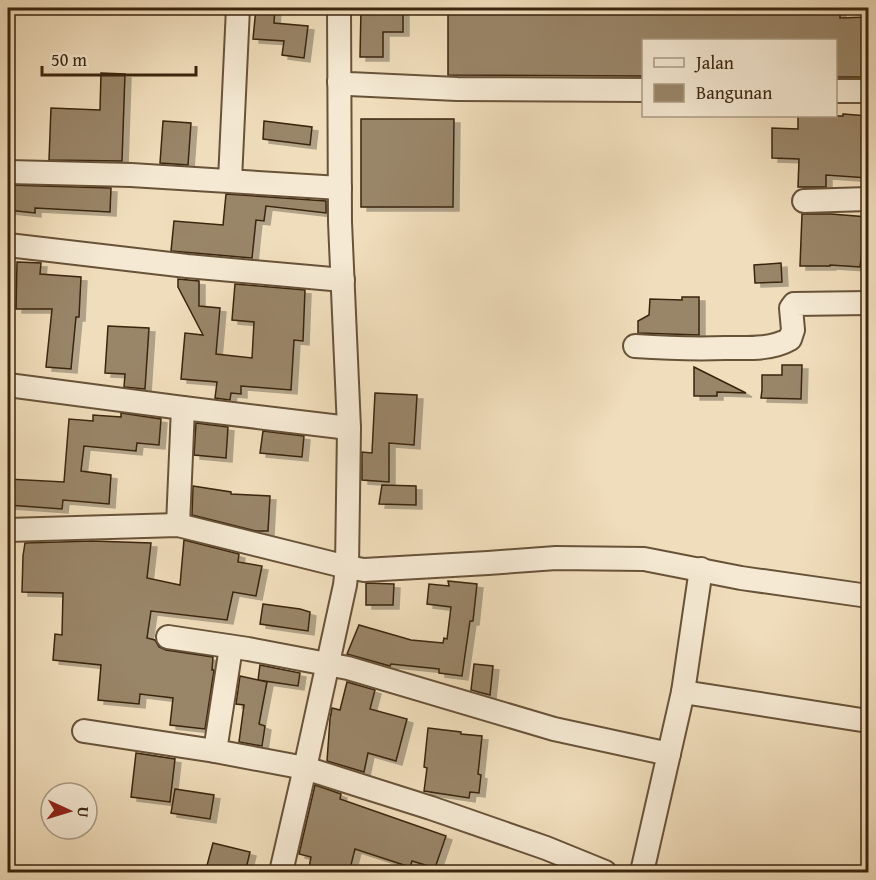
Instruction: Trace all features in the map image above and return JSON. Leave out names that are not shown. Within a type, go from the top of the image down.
[{"type":"street","points":[[230,180],[238,8]]},
{"type":"street","points":[[280,873],[328,663],[347,567],[349,428],[340,188],[339,8]]},
{"type":"street","points":[[339,82],[457,89],[642,90]]},
{"type":"street","points":[[837,91],[868,92]]},
{"type":"street","points":[[8,172],[131,175],[340,188]]},
{"type":"street","points":[[804,201],[868,199]]},
{"type":"street","points":[[8,244],[187,266],[343,280]]},
{"type":"street","points":[[635,346],[687,349],[777,345],[790,339],[793,330],[791,308],[794,304],[868,303]]},
{"type":"street","points":[[8,385],[349,428]]},
{"type":"street","points":[[178,525],[183,408]]},
{"type":"street","points":[[8,530],[178,525],[364,570],[556,558],[644,559],[741,578],[868,597]]},
{"type":"street","points":[[642,873],[683,692],[700,569]]},
{"type":"street","points":[[168,637],[328,663],[554,729],[669,754]]},
{"type":"street","points":[[215,751],[231,647]]},
{"type":"street","points":[[683,692],[868,721]]},
{"type":"street","points":[[84,731],[215,751],[305,768],[546,848],[605,873]]},
{"type":"building","points":[[256,8],[275,8],[274,23],[308,26],[304,58],[282,55],[284,41],[253,39]]},
{"type":"building","points":[[361,8],[403,8],[403,32],[383,32],[383,57],[360,57]]},
{"type":"building","points":[[448,8],[840,8],[840,18],[868,17],[868,77],[837,77],[837,39],[642,39],[642,76],[448,75]]},
{"type":"building","points":[[101,73],[125,74],[122,161],[49,160],[51,108],[100,110]]},
{"type":"building","points":[[843,114],[868,116],[868,178],[826,175],[826,187],[798,187],[799,159],[772,158],[772,128],[798,129],[798,117],[843,116]]},
{"type":"building","points":[[361,119],[454,119],[453,207],[361,207]]},
{"type":"building","points":[[163,121],[191,123],[188,165],[160,163]]},
{"type":"building","points":[[264,121],[312,127],[310,145],[263,139]]},
{"type":"building","points":[[8,185],[111,188],[110,212],[35,208],[35,213],[8,210]]},
{"type":"building","points":[[226,194],[326,201],[326,213],[266,206],[264,221],[256,220],[252,258],[171,251],[174,221],[223,225]]},
{"type":"building","points":[[802,214],[868,217],[868,251],[862,251],[860,267],[800,266]]},
{"type":"building","points":[[17,262],[41,263],[40,274],[81,277],[79,317],[76,317],[71,369],[46,367],[52,309],[16,309]]},
{"type":"building","points":[[781,263],[782,282],[755,283],[754,265]]},
{"type":"building","points":[[178,279],[199,281],[199,306],[220,308],[216,354],[252,358],[254,322],[232,320],[235,284],[305,290],[303,341],[294,340],[291,390],[241,386],[241,394],[231,393],[230,400],[215,398],[217,382],[181,379],[185,333],[203,335],[178,287]]},
{"type":"building","points":[[682,297],[699,297],[699,335],[638,333],[638,321],[649,315],[650,299],[682,300]]},
{"type":"building","points":[[108,326],[149,328],[145,389],[124,387],[125,374],[105,373]]},
{"type":"building","points":[[782,365],[802,365],[801,399],[761,398],[762,375],[782,375]]},
{"type":"building","points":[[694,367],[746,393],[717,392],[717,396],[694,396]]},
{"type":"building","points":[[375,393],[417,395],[414,445],[389,443],[389,482],[362,480],[362,452],[372,453]]},
{"type":"building","points":[[121,413],[161,419],[159,445],[137,443],[136,451],[84,446],[81,471],[111,475],[109,504],[63,500],[62,509],[8,505],[8,479],[64,482],[69,419],[93,421],[93,415],[121,417]]},
{"type":"building","points":[[196,423],[228,427],[226,458],[194,455]]},
{"type":"building","points":[[263,431],[304,436],[302,457],[260,453]]},
{"type":"building","points":[[382,485],[416,486],[416,505],[379,504]]},
{"type":"building","points":[[193,486],[231,492],[231,494],[270,496],[268,531],[256,531],[192,515]]},
{"type":"building","points":[[184,540],[239,554],[238,562],[262,566],[256,596],[233,592],[227,620],[151,611],[147,638],[155,640],[159,647],[213,657],[212,670],[214,670],[205,729],[170,725],[173,698],[140,694],[139,704],[98,700],[101,665],[53,660],[55,634],[62,635],[63,593],[22,592],[25,543],[92,541],[151,543],[147,578],[180,585]]},
{"type":"building","points":[[448,581],[477,584],[473,621],[470,621],[462,676],[439,673],[439,669],[391,664],[390,666],[347,654],[359,625],[411,640],[443,643],[444,638],[447,639],[451,607],[427,604],[429,584],[449,586]]},
{"type":"building","points":[[366,583],[394,584],[393,605],[366,605]]},
{"type":"building","points":[[263,604],[310,612],[308,631],[260,624]]},
{"type":"building","points":[[474,664],[493,666],[490,695],[471,690]]},
{"type":"building","points":[[260,665],[300,673],[298,686],[258,680]]},
{"type":"building","points":[[240,676],[267,682],[259,724],[265,726],[262,746],[239,742],[244,705],[236,704]]},
{"type":"building","points":[[347,682],[375,690],[370,709],[407,719],[396,761],[368,753],[364,772],[327,761],[332,708],[340,710]]},
{"type":"building","points":[[428,728],[482,736],[478,774],[481,775],[479,793],[470,792],[469,798],[424,791]]},
{"type":"building","points":[[136,753],[175,759],[170,802],[131,797]]},
{"type":"building","points":[[315,785],[341,794],[340,799],[446,836],[435,868],[412,861],[410,867],[355,849],[349,873],[308,873],[311,857],[299,854]]},
{"type":"building","points":[[175,789],[214,795],[210,819],[171,813]]},
{"type":"building","points":[[213,843],[250,852],[245,873],[205,873]]}]
